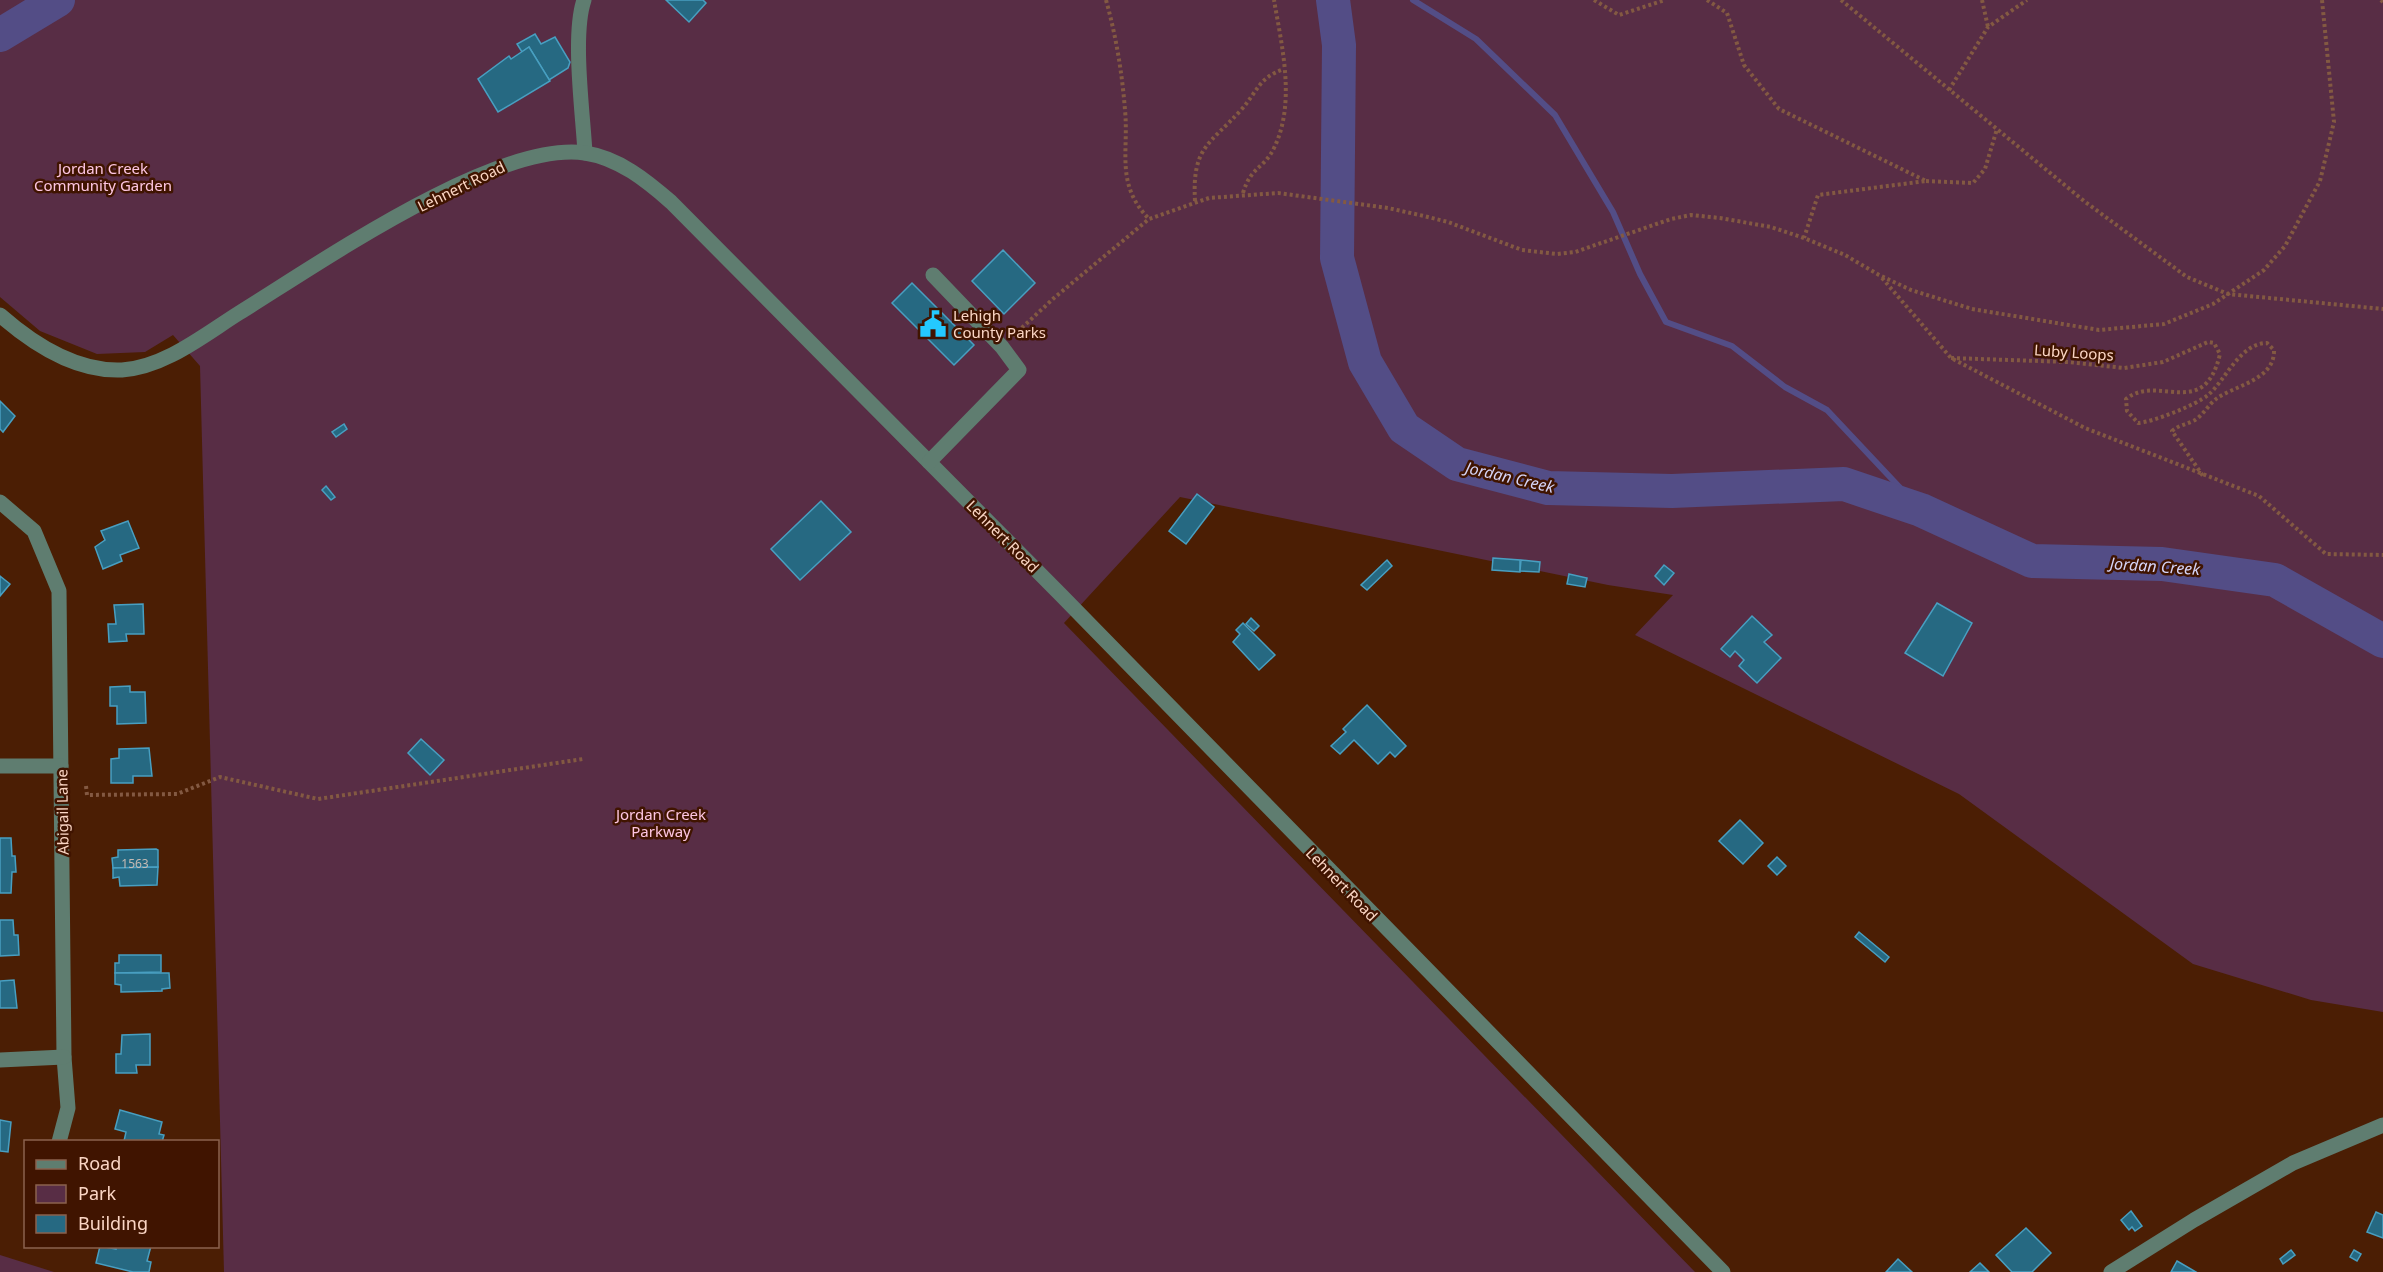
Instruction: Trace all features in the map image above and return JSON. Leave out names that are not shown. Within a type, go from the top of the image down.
[{"type":"street","points":[[584,0],[580,12],[580,67],[585,153]]},
{"type":"street","name":"Lehnert Road","points":[[0,315],[39,345],[80,364],[100,369],[122,370],[143,366],[178,351],[338,251],[419,206],[501,165],[550,153],[585,153],[622,166],[671,202],[1723,1272]]},
{"type":"street","points":[[929,462],[1019,370],[1002,347],[933,275]]},
{"type":"street","name":"Abigail Lane","points":[[0,502],[34,531],[59,591],[64,1056],[68,1108],[60,1140]]},
{"type":"street","points":[[0,766],[61,766]]},
{"type":"street","points":[[0,1060],[64,1056]]},
{"type":"street","points":[[2111,1272],[2194,1220],[2293,1163],[2383,1125]]},
{"type":"path","points":[[1106,0],[1121,66],[1126,115],[1125,170],[1137,207],[1149,219]]},
{"type":"path","points":[[1243,194],[1251,173],[1264,162],[1277,141],[1286,99],[1274,0]]},
{"type":"path","points":[[1594,0],[1619,15],[1665,0]]},
{"type":"path","points":[[1707,0],[1727,12],[1744,65],[1779,109],[1926,181]]},
{"type":"path","points":[[1841,0],[2084,201],[2187,278],[2228,294],[2383,309]]},
{"type":"path","points":[[1982,0],[1988,27]]},
{"type":"path","points":[[1949,90],[1988,27],[2027,0]]},
{"type":"path","points":[[1002,347],[1054,298],[1149,219],[1195,201],[1243,194],[1278,193],[1388,208],[1448,222],[1522,250],[1557,255],[1575,252],[1671,219],[1691,215],[1720,218],[1771,227],[1804,238],[1845,255],[1911,290],[1972,309],[2099,330],[2164,324],[2213,304],[2264,270],[2285,246],[2320,181],[2334,122],[2322,0]]},
{"type":"path","points":[[1195,201],[1194,177],[1205,144],[1242,109],[1268,75],[1284,69]]},
{"type":"path","points":[[1804,238],[1818,195],[1926,181],[1973,183],[1985,169],[1997,129]]},
{"type":"path","points":[[1879,275],[1951,358],[2085,428],[2259,496],[2326,554],[2383,555]]},
{"type":"path","name":"Luby Loops","points":[[1951,358],[2068,362],[2124,368],[2163,362],[2208,342],[2214,343],[2220,354],[2216,369],[2199,389],[2178,393],[2146,392],[2132,395],[2127,399],[2127,411],[2138,423],[2151,422],[2162,415],[2191,407],[2214,389],[2247,351],[2266,343],[2274,350],[2275,355],[2255,380],[2216,399],[2195,420],[2178,426],[2172,431],[2203,476]]},
{"type":"path","points":[[86,786],[87,795],[177,794],[220,777],[318,799],[583,759]]},
{"type":"green space","name":"Jordan Creek Parkway","points":[[0,0],[2383,0],[2383,1012],[2311,1000],[2193,964],[1959,794],[1635,635],[1673,595],[1608,585],[1180,497],[1064,623],[1695,1272],[224,1272],[200,366],[173,335],[145,352],[97,354],[40,331],[0,297]]},
{"type":"green space","points":[[0,1255],[54,1272],[0,1272]]},
{"type":"building","points":[[666,0],[703,0],[706,3],[689,22]]},
{"type":"building","points":[[535,34],[541,44],[555,37],[570,62],[568,68],[549,80],[529,47],[522,52],[517,44]]},
{"type":"building","points":[[529,47],[550,81],[498,112],[478,79],[509,56],[511,59]]},
{"type":"building","points":[[1003,250],[1035,283],[1004,314],[972,281]]},
{"type":"building","name":"Lehigh County Parks","points":[[912,283],[974,345],[954,365],[892,303]]},
{"type":"building","points":[[0,401],[15,416],[3,432],[0,429]]},
{"type":"building","points":[[344,424],[347,429],[336,437],[332,432]]},
{"type":"building","points":[[326,486],[335,497],[331,500],[322,490]]},
{"type":"building","points":[[1197,494],[1214,507],[1186,544],[1169,531]]},
{"type":"building","points":[[821,501],[851,532],[800,580],[771,549]]},
{"type":"building","points":[[128,521],[139,548],[120,555],[122,561],[103,569],[95,547],[105,540],[101,531]]},
{"type":"building","points":[[1493,558],[1520,560],[1520,572],[1492,570]]},
{"type":"building","points":[[1387,560],[1392,566],[1367,590],[1361,585]]},
{"type":"building","points":[[1521,560],[1540,562],[1539,572],[1520,571]]},
{"type":"building","points":[[1664,565],[1674,573],[1664,585],[1655,576]]},
{"type":"building","points":[[1569,574],[1587,578],[1585,587],[1567,584]]},
{"type":"building","points":[[0,576],[10,584],[0,596]]},
{"type":"building","points":[[1937,603],[1972,623],[1943,676],[1905,653]]},
{"type":"building","points":[[143,604],[144,634],[126,634],[127,641],[109,642],[108,624],[116,624],[114,605]]},
{"type":"building","points":[[1752,616],[1772,635],[1764,642],[1781,658],[1757,683],[1739,666],[1744,660],[1735,651],[1730,657],[1721,649]]},
{"type":"building","points":[[1251,618],[1259,626],[1254,631],[1246,624]]},
{"type":"building","points":[[1243,623],[1275,655],[1259,670],[1233,642],[1240,634],[1236,630]]},
{"type":"building","points":[[130,686],[130,692],[145,692],[146,723],[117,724],[117,706],[110,706],[110,687]]},
{"type":"building","points":[[1367,705],[1406,746],[1395,757],[1390,752],[1378,764],[1354,740],[1340,754],[1331,746],[1346,732],[1343,729]]},
{"type":"building","points":[[421,739],[444,760],[430,775],[408,753]]},
{"type":"building","points":[[149,748],[152,776],[133,776],[133,783],[111,783],[111,759],[119,758],[119,749]]},
{"type":"building","points":[[1740,820],[1763,843],[1743,864],[1719,841]]},
{"type":"building","points":[[0,838],[11,838],[12,856],[15,856],[16,872],[12,872],[11,893],[0,893]]},
{"type":"building","points":[[118,850],[158,850],[158,867],[113,868],[112,858],[118,857]]},
{"type":"building","points":[[1777,857],[1786,866],[1777,875],[1768,866]]},
{"type":"building","points":[[158,867],[157,885],[120,886],[119,877],[113,878],[113,868]]},
{"type":"building","points":[[0,920],[13,920],[14,935],[18,935],[19,955],[0,956]]},
{"type":"building","points":[[1859,932],[1889,957],[1885,962],[1855,937]]},
{"type":"building","points":[[119,955],[161,955],[161,972],[115,973],[115,963],[119,963]]},
{"type":"building","points":[[115,973],[169,973],[170,988],[162,989],[162,991],[121,992],[121,985],[115,984]]},
{"type":"building","points":[[14,980],[17,1008],[0,1008],[0,981]]},
{"type":"building","points":[[150,1034],[150,1065],[136,1065],[137,1073],[116,1073],[116,1054],[121,1054],[122,1035]]},
{"type":"building","points":[[120,1110],[162,1122],[159,1134],[164,1135],[163,1140],[124,1140],[126,1132],[115,1129]]},
{"type":"building","points":[[0,1120],[11,1122],[8,1152],[0,1151]]},
{"type":"building","points":[[2131,1211],[2142,1226],[2135,1231],[2132,1227],[2129,1230],[2121,1220]]},
{"type":"building","points":[[2376,1212],[2383,1215],[2383,1238],[2367,1232]]},
{"type":"building","points":[[2026,1228],[2051,1253],[2032,1272],[2012,1272],[1996,1255]]},
{"type":"building","points":[[100,1248],[150,1248],[147,1261],[151,1262],[149,1272],[133,1272],[96,1263]]},
{"type":"building","points":[[2291,1250],[2295,1255],[2283,1264],[2280,1259]]},
{"type":"building","points":[[2354,1250],[2361,1254],[2357,1261],[2350,1257]]},
{"type":"building","points":[[1898,1259],[1912,1272],[1886,1272]]},
{"type":"building","points":[[2177,1261],[2196,1272],[2171,1272]]},
{"type":"building","points":[[1980,1263],[1989,1272],[1970,1272]]},
{"type":"waterway","name":"Jordan Creek","points":[[0,35],[58,0]]},
{"type":"waterway","name":"Jordan Creek","points":[[1333,0],[1339,45],[1337,258],[1365,362],[1404,428],[1457,464],[1548,488],[1672,491],[1844,484],[1921,510],[2032,561],[2162,564],[2275,580],[2383,641]]},
{"type":"waterway","name":"Jordan Creek","points":[[1413,0],[1476,39],[1555,115],[1613,212],[1640,274],[1666,322],[1732,346],[1785,387],[1827,410],[1921,510]]},
{"type":"place","name":"Lehigh County Parks","points":[[933,324]]},
{"type":"park label","name":"Jordan Creek Community Garden","points":[[103,176]]}]
